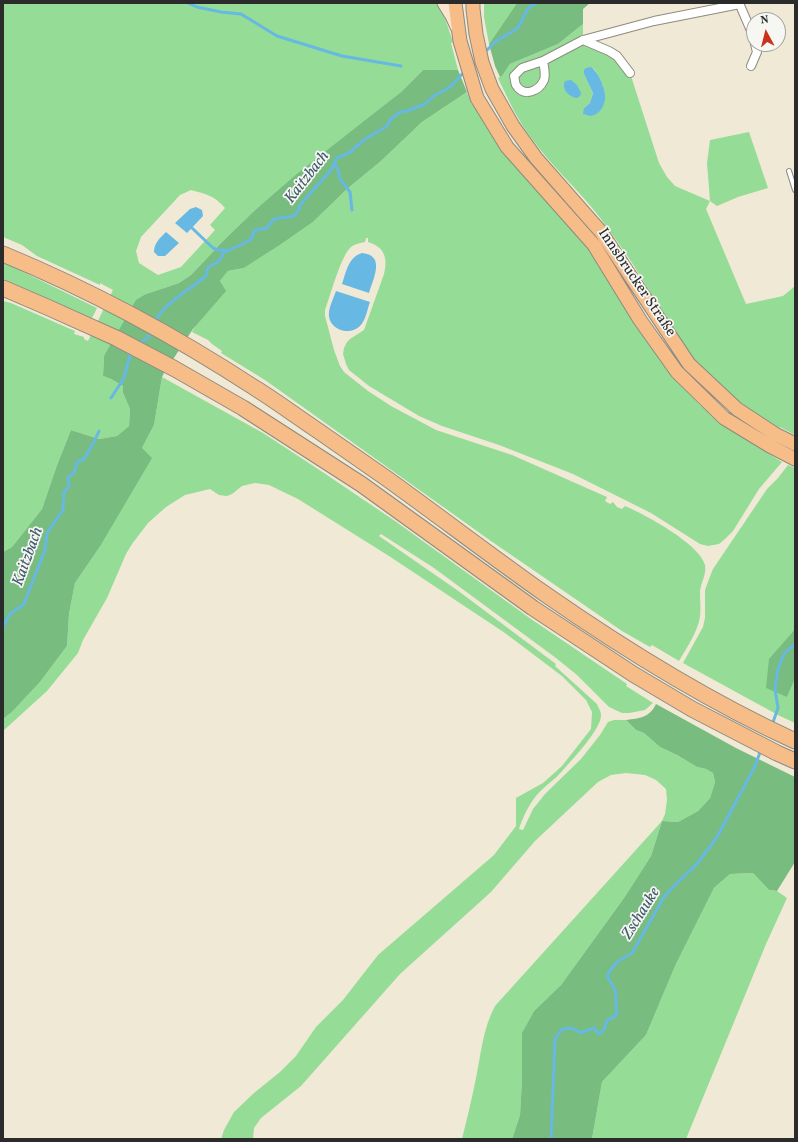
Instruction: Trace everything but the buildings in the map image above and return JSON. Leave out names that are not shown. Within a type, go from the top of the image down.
[{"type":"highway","points":[[3,254],[102,300],[188,346],[256,388],[386,478],[545,594],[643,658],[702,693],[778,734],[795,741]]},
{"type":"highway","points":[[3,288],[90,326],[175,369],[243,408],[361,484],[533,608],[633,674],[692,709],[795,761]]},
{"type":"main road","points":[[443,3],[451,16],[459,36]]},
{"type":"main road","name":"Innsbrucker Straße","points":[[455,3],[459,36],[477,98],[507,147],[594,245],[640,320],[677,372],[724,418],[770,446],[795,459]]},
{"type":"main road","name":"Innsbrucker Straße","points":[[473,3],[476,34],[482,62],[492,88],[513,126],[536,158],[601,232],[689,364],[737,409],[775,434],[795,444]]},
{"type":"street","points":[[544,61],[583,40],[654,21],[740,4],[746,18]]},
{"type":"street","points":[[583,40],[617,56],[630,73]]},
{"type":"street","points":[[751,66],[757,52]]},
{"type":"lane","points":[[789,171],[795,190]]},
{"type":"green space","points":[[3,3],[436,3],[441,7],[453,42],[451,43],[458,70],[423,70],[401,92],[254,211],[191,275],[179,283],[146,294],[104,356],[103,376],[123,386],[123,393],[130,409],[129,426],[117,436],[99,439],[71,430],[42,509],[12,547],[3,552],[3,301],[11,303],[75,331],[74,334],[84,337],[84,339],[88,341],[113,290],[37,256],[22,245],[3,237]],"holes":[[[191,190],[214,198],[225,208],[210,225],[215,230],[181,267],[158,275],[139,263],[136,251],[141,237],[180,195]]]},
{"type":"green space","points":[[484,3],[517,3],[489,44],[484,17]]},
{"type":"green space","points":[[517,3],[590,3],[583,9],[583,24],[558,44],[510,64],[500,77],[495,66],[489,44]]},
{"type":"green space","points":[[583,24],[583,40],[609,51],[630,73],[659,163],[667,177],[675,186],[710,201],[706,209],[746,304],[783,296],[795,286],[795,435],[780,427],[778,429],[728,393],[695,361],[673,331],[634,266],[601,219],[540,150],[522,125],[498,78],[502,76],[510,64],[558,44]],"holes":[[[590,67],[595,70],[603,86],[589,116],[584,114],[584,108],[590,103],[593,93],[584,74]]]},
{"type":"green space","points":[[423,70],[458,70],[467,92],[422,122],[381,161],[347,189],[313,222],[244,268],[228,271],[220,281],[226,291],[193,329],[162,377],[154,425],[142,448],[152,458],[99,548],[75,583],[69,614],[67,646],[40,682],[12,712],[3,719],[3,552],[12,547],[42,509],[71,430],[99,439],[117,436],[129,426],[130,409],[123,393],[123,386],[103,376],[104,356],[136,300],[146,294],[179,283],[191,275],[254,211],[298,173],[401,92]]},
{"type":"green space","points":[[467,92],[472,105],[474,104],[495,141],[590,249],[675,379],[700,405],[731,430],[782,462],[759,489],[733,531],[719,544],[708,546],[700,544],[651,513],[573,474],[499,445],[442,426],[419,416],[369,386],[349,370],[343,354],[347,342],[364,330],[384,274],[386,263],[384,254],[382,250],[374,244],[368,242],[368,238],[366,238],[365,242],[354,245],[347,251],[343,258],[325,310],[325,316],[334,350],[344,372],[368,391],[391,406],[436,430],[512,455],[607,497],[605,501],[610,504],[613,502],[617,507],[622,509],[625,506],[645,516],[682,539],[693,548],[701,557],[705,565],[700,589],[700,617],[694,634],[679,661],[652,645],[650,647],[622,631],[491,541],[265,380],[221,353],[222,351],[208,340],[192,332],[220,281],[228,271],[244,268],[313,222],[347,189],[381,161],[422,122]]},
{"type":"green space","points":[[749,132],[768,188],[738,197],[717,206],[710,201],[707,163],[710,140]]},
{"type":"green space","points":[[3,262],[97,308],[92,318],[3,279]]},
{"type":"green space","points":[[162,377],[263,433],[324,473],[395,521],[531,619],[627,684],[626,686],[653,703],[645,710],[629,713],[622,713],[609,707],[577,675],[556,658],[434,568],[381,534],[379,536],[457,590],[556,664],[555,666],[597,704],[601,715],[597,728],[586,744],[560,774],[536,796],[526,812],[519,829],[523,830],[533,809],[545,794],[581,759],[600,735],[608,722],[614,720],[626,720],[636,730],[644,733],[660,747],[697,767],[706,769],[713,773],[715,782],[710,798],[698,811],[678,822],[662,821],[665,814],[667,800],[666,789],[656,780],[645,775],[626,773],[611,775],[598,782],[535,841],[491,892],[400,974],[301,1086],[261,1118],[254,1128],[253,1139],[221,1139],[224,1130],[234,1112],[296,1056],[316,1027],[343,1000],[378,955],[494,855],[516,826],[516,798],[543,783],[562,766],[591,729],[592,712],[586,700],[562,676],[505,633],[389,556],[298,499],[269,485],[255,483],[242,486],[227,496],[219,495],[210,489],[185,495],[166,507],[148,523],[126,554],[107,598],[83,640],[78,653],[47,691],[3,731],[3,719],[12,712],[40,682],[67,646],[69,614],[75,583],[99,548],[142,448],[154,425]]},
{"type":"green space","points":[[788,465],[795,468],[795,628],[791,634],[787,697],[795,679],[795,723],[683,663],[703,627],[705,618],[705,590],[713,569],[767,489]]},
{"type":"green space","points":[[795,628],[795,679],[787,697],[766,688],[769,659]]},
{"type":"green space","points":[[656,704],[736,748],[795,777],[795,862],[777,891],[769,890],[753,873],[730,874],[714,888],[676,964],[646,1035],[602,1082],[592,1139],[512,1139],[520,1115],[522,1033],[534,1011],[561,985],[624,898],[651,856],[662,821],[678,822],[698,811],[710,798],[715,782],[713,773],[706,769],[697,767],[660,747],[644,733],[636,730],[626,720],[640,718],[647,715]]},
{"type":"green space","points":[[662,821],[651,856],[624,898],[561,985],[534,1011],[522,1034],[520,1115],[512,1139],[462,1139],[485,1032],[495,1006]]},
{"type":"green space","points":[[753,873],[769,890],[777,891],[787,898],[766,944],[686,1139],[592,1139],[602,1082],[646,1035],[676,964],[714,888],[730,874]]},
{"type":"water","points":[[591,67],[596,72],[602,84],[605,98],[602,109],[596,114],[589,116],[583,114],[584,108],[590,103],[593,93],[584,74],[584,70]]},
{"type":"water","points":[[571,80],[577,85],[581,93],[577,98],[566,92],[564,87],[565,81]]},
{"type":"water","points":[[196,207],[202,210],[203,216],[187,233],[175,223],[190,209]]},
{"type":"water","points":[[166,232],[179,243],[165,256],[158,256],[154,252],[155,246]]},
{"type":"water","points":[[362,253],[374,258],[376,263],[375,275],[369,293],[342,284],[346,270],[351,262],[357,255]]},
{"type":"water","points":[[336,291],[370,302],[364,321],[355,329],[350,331],[340,330],[331,323],[329,312]]},
{"type":"waterway","points":[[188,3],[197,7],[221,12],[241,14],[277,36],[342,56],[401,66]]},
{"type":"waterway","name":"Kaitzbach","points":[[484,53],[495,42],[518,28],[527,10],[532,5],[537,3]]},
{"type":"waterway","name":"Kaitzbach","points":[[154,323],[159,315],[177,297],[206,276],[208,267],[218,262],[223,253],[247,242],[252,238],[254,231],[266,229],[274,219],[294,216],[300,205],[331,170],[337,158],[349,153],[364,140],[387,126],[390,120],[400,112],[425,104],[435,95],[452,85],[465,71]]},
{"type":"waterway","points":[[334,164],[338,169],[340,179],[350,192],[352,210]]},
{"type":"waterway","points":[[192,228],[213,248],[218,250],[226,250]]},
{"type":"waterway","name":"Kaitzbach","points":[[138,344],[148,338],[151,330]]},
{"type":"waterway","name":"Kaitzbach","points":[[111,398],[124,378],[131,351]]},
{"type":"waterway","name":"Kaitzbach","points":[[3,627],[10,614],[24,604],[45,550],[47,533],[63,510],[64,492],[69,487],[68,477],[74,473],[77,462],[84,459],[99,431]]},
{"type":"waterway","name":"Zschauke","points":[[772,725],[778,708],[775,689],[778,669],[784,654],[795,644]]},
{"type":"waterway","name":"Zschauke","points":[[551,1139],[555,1039],[561,1030],[566,1028],[573,1029],[580,1033],[594,1028],[598,1034],[604,1030],[607,1020],[613,1018],[617,1013],[615,990],[607,976],[617,962],[632,953],[664,897],[697,864],[717,837],[754,768],[761,750]]}]
